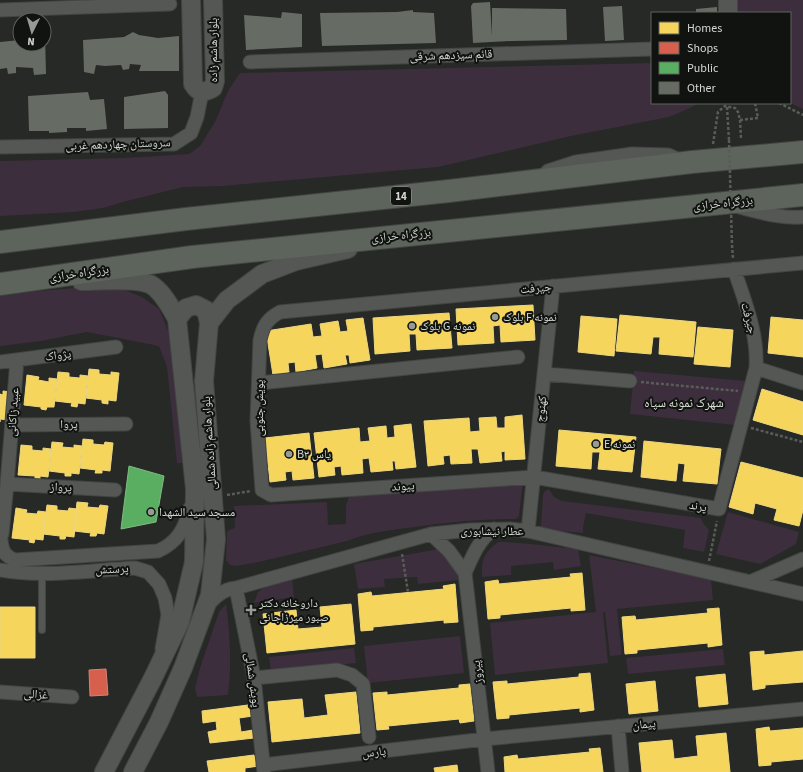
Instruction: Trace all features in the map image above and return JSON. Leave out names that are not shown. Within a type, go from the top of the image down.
[{"type":"highway","name":"14","points":[[0,242],[186,219],[692,162],[803,152]]},
{"type":"highway","name":"بزرگراه خرازی","points":[[7,283],[192,257],[408,234],[798,196]]},
{"type":"street","name":"بلوار هاشم زاده","points":[[191,0],[194,84],[197,89],[202,92],[207,92],[213,88],[215,81],[213,0]]},
{"type":"street","points":[[728,0],[728,12]]},
{"type":"street","points":[[0,10],[170,4]]},
{"type":"street","name":"قائم سیزدهم شرقی","points":[[250,62],[651,49]]},
{"type":"street","name":"سروستان چهاردهم غربی","points":[[0,147],[174,144],[191,133],[197,117],[202,92]]},
{"type":"street","points":[[724,203],[763,213],[795,218],[803,217]]},
{"type":"street","points":[[208,323],[227,300],[262,274],[296,262],[408,234]]},
{"type":"street","name":"جيرفت","points":[[270,318],[280,312],[803,263]]},
{"type":"street","name":"جیرفت","points":[[734,270],[752,323],[757,352],[756,368]]},
{"type":"street","name":"بلوار هاشم زاده شمالی","points":[[7,283],[129,280],[152,285],[166,301],[177,319],[195,489],[194,562],[180,622],[160,665],[104,772]]},
{"type":"street","name":"كهنوج","points":[[528,531],[553,286]]},
{"type":"street","points":[[177,319],[186,308],[196,305],[206,310],[208,323]]},
{"type":"street","name":"پویش جنوبی","points":[[266,493],[257,421],[260,340],[262,332],[270,318]]},
{"type":"street","name":"بلوار هاشم زاده شمالی","points":[[133,772],[160,722],[183,668],[210,594],[216,539],[204,381],[208,323]]},
{"type":"street","name":"پژواک","points":[[0,362],[116,347]]},
{"type":"street","points":[[258,382],[518,357]]},
{"type":"street","name":"عبید زاکانی","points":[[0,536],[7,484],[5,459],[12,425],[17,360]]},
{"type":"street","points":[[756,368],[803,382]]},
{"type":"street","name":"پرند","points":[[534,477],[719,509],[756,368]]},
{"type":"street","points":[[545,374],[630,381]]},
{"type":"street","name":"پروا","points":[[12,425],[126,424]]},
{"type":"street","name":"پیوند","points":[[266,493],[534,477]]},
{"type":"street","points":[[0,497],[7,484]]},
{"type":"street","name":"پرواز","points":[[7,484],[115,490]]},
{"type":"street","name":"پرستش","points":[[0,536],[2,549],[5,554],[8,558],[15,560],[158,551],[168,547],[181,532],[186,522],[195,489]]},
{"type":"street","points":[[465,573],[476,549],[494,529]]},
{"type":"street","name":"عطار نیشابوری","points":[[205,607],[218,594],[233,588],[395,543],[431,534],[494,529],[528,531],[803,594]]},
{"type":"street","name":"پیروز","points":[[431,534],[449,551],[465,573],[488,772]]},
{"type":"street","points":[[750,582],[803,559]]},
{"type":"street","name":"پرستش","points":[[0,570],[42,573],[135,568],[148,572],[159,584],[165,598],[168,615],[160,665]]},
{"type":"street","points":[[212,574],[233,588]]},
{"type":"street","name":"پویش شمالی","points":[[233,588],[254,678],[263,769]]},
{"type":"street","points":[[254,678],[337,670],[352,675],[363,684],[369,736]]},
{"type":"street","name":"غزالی","points":[[0,692],[72,698]]},
{"type":"street","name":"پیمان","points":[[485,739],[803,709]]},
{"type":"street","points":[[618,726],[622,772]]},
{"type":"street","name":"پارس","points":[[263,769],[485,739]]},
{"type":"lane","points":[[42,573],[42,630]]},
{"type":"path","points":[[740,120],[758,118],[755,104]]},
{"type":"path","points":[[781,104],[803,115]]},
{"type":"path","points":[[727,107],[732,245]]},
{"type":"path","points":[[713,149],[718,112],[721,108],[736,108],[740,120],[741,138]]},
{"type":"path","points":[[630,381],[743,392]]},
{"type":"path","points":[[741,425],[803,442]]},
{"type":"path","points":[[213,496],[266,493]]},
{"type":"path","points":[[707,571],[719,509]]},
{"type":"path","points":[[395,543],[404,555],[408,592]]},
{"type":"shaded area","points":[[728,0],[803,0],[803,109],[791,103],[791,12],[730,12]]},
{"type":"shaded area","points":[[651,63],[651,104],[697,104],[669,117],[571,136],[438,167],[222,186],[183,187],[103,208],[74,212],[0,216],[0,161],[125,158],[189,154],[200,146],[215,122],[228,91],[240,73]]},
{"type":"shaded area","points":[[88,287],[117,287],[142,297],[159,309],[168,330],[176,362],[182,463],[177,463],[167,367],[159,346],[87,332],[41,341],[0,346],[0,294]]},
{"type":"shaded area","points":[[634,371],[746,381],[735,425],[630,414]]},
{"type":"shaded area","points":[[523,482],[519,516],[516,519],[453,522],[380,532],[259,562],[236,566],[230,565],[226,560],[227,531],[235,528],[234,506],[327,502],[328,525],[346,524],[346,506],[349,496]]},
{"type":"shaded area","points":[[549,489],[554,497],[562,501],[701,518],[709,530],[704,552],[683,548],[685,530],[586,513],[583,533],[548,530],[541,527],[543,495],[545,491]]},
{"type":"shaded area","points":[[728,512],[799,532],[796,544],[760,564],[716,554]]},
{"type":"shaded area","points":[[498,542],[578,549],[581,566],[554,570],[553,562],[511,566],[511,575],[482,577],[484,557]]},
{"type":"shaded area","points":[[439,549],[458,573],[458,580],[418,584],[417,577],[384,579],[385,587],[358,589],[354,564]]},
{"type":"shaded area","points":[[589,555],[711,579],[713,600],[617,609],[622,655],[610,656],[605,612],[603,612],[608,663],[495,675],[490,623],[596,612]]},
{"type":"shaded area","points":[[292,577],[294,597],[254,603],[258,592],[266,586]]},
{"type":"shaded area","points":[[226,604],[230,650],[228,695],[197,697],[195,688],[200,668],[219,612]]},
{"type":"shaded area","points":[[460,636],[464,673],[368,683],[364,646]]},
{"type":"shaded area","points":[[354,648],[356,663],[271,672],[269,657]]},
{"type":"shaded area","points":[[723,649],[725,665],[628,674],[626,658]]},
{"type":"building: Homes","name":"بلوک F نمونه","points":[[533,305],[535,340],[501,342],[500,325],[493,326],[494,343],[458,345],[456,309]]},
{"type":"building: Homes","name":"بلوک G نمونه","points":[[449,313],[452,348],[417,350],[416,334],[409,334],[410,351],[375,354],[373,318]]},
{"type":"building: Homes","points":[[620,315],[696,322],[693,357],[659,354],[660,337],[653,337],[651,354],[616,351]]},
{"type":"building: Homes","points":[[581,316],[617,319],[614,356],[578,352]]},
{"type":"building: Homes","points":[[771,317],[803,320],[803,357],[768,353]]},
{"type":"building: Homes","points":[[363,318],[370,360],[350,363],[349,355],[345,355],[347,364],[324,368],[322,354],[315,355],[317,368],[296,372],[295,362],[288,363],[289,372],[273,375],[266,331],[311,324],[313,337],[322,336],[320,324],[338,321],[340,332],[348,331],[346,320]]},
{"type":"building: Homes","points":[[698,327],[733,330],[730,367],[694,364]]},
{"type":"building: Homes","points":[[89,369],[99,370],[99,374],[111,375],[111,372],[119,373],[116,401],[108,400],[108,404],[102,403],[102,400],[86,398]]},
{"type":"building: Homes","points":[[58,372],[69,373],[69,377],[80,378],[80,375],[88,376],[85,404],[78,403],[77,407],[71,406],[72,403],[55,401]]},
{"type":"building: Homes","points":[[27,375],[39,377],[38,380],[49,382],[49,378],[57,379],[54,407],[47,407],[46,410],[41,409],[41,407],[24,405]]},
{"type":"building: Homes","points":[[762,389],[803,402],[803,435],[753,420]]},
{"type":"building: Homes","points":[[3,391],[11,392],[8,420],[0,419],[0,394],[3,395]]},
{"type":"building: Homes","points":[[522,415],[525,459],[505,460],[505,451],[501,452],[502,461],[480,463],[478,449],[471,449],[472,463],[451,464],[450,455],[443,456],[444,464],[428,466],[424,421],[469,418],[470,432],[480,431],[479,418],[496,417],[497,428],[505,428],[505,417]]},
{"type":"building: Homes","points":[[411,424],[416,467],[396,469],[395,461],[392,461],[393,470],[371,472],[369,458],[362,459],[363,473],[342,475],[341,466],[334,467],[335,475],[319,477],[314,433],[359,428],[360,442],[370,441],[368,428],[386,426],[387,438],[395,437],[394,426]]},
{"type":"building: Homes","name":"E نمونه","points":[[559,430],[636,437],[632,472],[598,469],[600,452],[592,452],[591,469],[556,466]]},
{"type":"building: Homes","name":"B۳ یاس","points":[[309,433],[314,478],[293,480],[292,471],[285,472],[286,480],[270,482],[265,438]]},
{"type":"building: Homes","points":[[83,439],[93,440],[93,444],[104,445],[105,442],[113,443],[110,471],[102,470],[102,473],[95,473],[96,470],[80,468]]},
{"type":"building: Homes","points":[[644,441],[721,449],[717,484],[683,481],[685,464],[678,463],[676,481],[641,477]]},
{"type":"building: Homes","points":[[52,442],[63,443],[62,447],[74,448],[74,445],[82,446],[79,474],[71,473],[71,476],[65,476],[65,473],[49,471]]},
{"type":"building: Homes","points":[[21,445],[32,446],[32,450],[43,451],[43,448],[51,449],[48,477],[40,476],[40,480],[35,479],[35,476],[18,475]]},
{"type":"building: Homes","points":[[741,462],[803,478],[803,510],[799,526],[774,520],[777,509],[755,503],[753,514],[729,507]]},
{"type":"building: Homes","points":[[77,502],[88,503],[87,507],[99,508],[100,505],[108,506],[104,534],[97,533],[96,536],[90,536],[91,533],[74,531]]},
{"type":"building: Homes","points":[[47,505],[57,506],[57,510],[68,511],[69,508],[77,509],[74,537],[66,536],[65,539],[60,539],[60,536],[43,534]]},
{"type":"building: Homes","points":[[16,508],[27,510],[26,513],[37,514],[38,511],[46,512],[43,540],[35,539],[34,543],[29,542],[30,540],[12,538]]},
{"type":"building: Homes","points":[[582,573],[585,610],[571,611],[571,608],[500,615],[500,618],[488,619],[485,582],[498,580],[499,584],[571,577],[570,574]]},
{"type":"building: Homes","points":[[455,584],[458,622],[444,623],[444,620],[373,627],[373,630],[361,631],[358,594],[371,592],[372,596],[444,589],[443,586]]},
{"type":"building: Homes","points":[[351,604],[355,644],[267,653],[263,614],[296,610],[298,629],[322,627],[320,607]]},
{"type":"building: Homes","points":[[0,607],[35,607],[35,658],[0,658]]},
{"type":"building: Homes","points":[[719,608],[722,645],[708,647],[708,643],[637,650],[637,653],[625,654],[622,617],[635,616],[636,620],[708,613],[707,609]]},
{"type":"building: Homes","points":[[764,651],[764,655],[803,651],[803,682],[765,685],[765,688],[753,690],[750,652]]},
{"type":"building: Homes","points":[[590,673],[594,710],[580,712],[580,708],[509,715],[509,718],[497,719],[493,682],[507,681],[507,684],[579,677],[579,674]]},
{"type":"building: Homes","points":[[725,674],[728,704],[699,707],[696,677]]},
{"type":"building: Homes","points":[[655,681],[658,711],[629,714],[626,684]]},
{"type":"building: Homes","points":[[470,684],[474,721],[460,723],[459,719],[388,726],[389,729],[377,730],[373,693],[387,692],[387,695],[459,688],[459,685]]},
{"type":"building: Homes","points":[[356,692],[360,733],[272,742],[268,702],[302,699],[304,718],[328,715],[325,695]]},
{"type":"building: Homes","points":[[248,705],[253,716],[239,718],[241,732],[253,730],[254,738],[210,743],[208,732],[217,730],[216,721],[203,723],[202,711]]},
{"type":"building: Homes","points":[[769,727],[770,731],[803,728],[803,759],[771,762],[771,765],[759,766],[756,729]]},
{"type":"building: Homes","points":[[726,733],[730,772],[642,772],[639,743],[672,740],[674,759],[698,756],[696,736]]},
{"type":"building: Homes","points":[[600,748],[603,772],[505,772],[504,757],[517,755],[518,759],[590,752],[589,749]]},
{"type":"building: Homes","points":[[254,755],[259,766],[245,768],[245,772],[209,772],[207,761]]},
{"type":"building: Homes","points":[[457,765],[458,772],[435,772],[434,768]]},
{"type":"building: Shops","points":[[106,669],[108,695],[90,696],[89,670]]},
{"type":"building: Public","name":"مسجد سید الشهدا","points":[[129,466],[164,476],[156,522],[121,529]]},
{"type":"building: Other","points":[[490,2],[492,36],[492,8],[566,9],[567,40],[473,43],[471,6],[473,3]]},
{"type":"building: Other","points":[[622,6],[624,40],[605,41],[603,7]]},
{"type":"building: Other","points":[[717,7],[717,12],[696,12],[696,9]]},
{"type":"building: Other","points":[[413,10],[413,12],[434,13],[436,43],[322,46],[320,13],[397,12]]},
{"type":"building: Other","points":[[282,12],[302,14],[302,47],[246,50],[244,15],[281,18]]},
{"type":"building: Other","points":[[133,32],[139,35],[158,38],[179,36],[179,71],[139,71],[141,65],[130,64],[129,69],[123,70],[121,65],[96,65],[94,74],[84,72],[83,40],[124,37]]},
{"type":"building: Other","points":[[12,41],[12,52],[45,52],[46,74],[34,75],[33,68],[16,67],[16,73],[8,74],[7,68],[0,69],[0,42]]},
{"type":"building: Other","points":[[165,91],[168,95],[168,128],[124,129],[124,97]]},
{"type":"building: Other","points":[[88,92],[90,100],[104,99],[107,129],[86,131],[86,128],[67,128],[67,132],[49,133],[49,131],[29,131],[28,96]]},
{"type":"place","name":"بلوک F نمونه","points":[[495,317]]},
{"type":"place","name":"بلوک G نمونه","points":[[412,326]]},
{"type":"place","name":"E نمونه","points":[[596,444]]},
{"type":"place","name":"B۳ یاس","points":[[289,454]]},
{"type":"place","name":"مسجد سید الشهدا","points":[[151,512]]},
{"type":"place","name":"داروخانه دکتر صبور میرزاجانی","points":[[251,610]]},
{"type":"district","name":"شهرک نمونه سپاه","points":[[684,402]]}]
